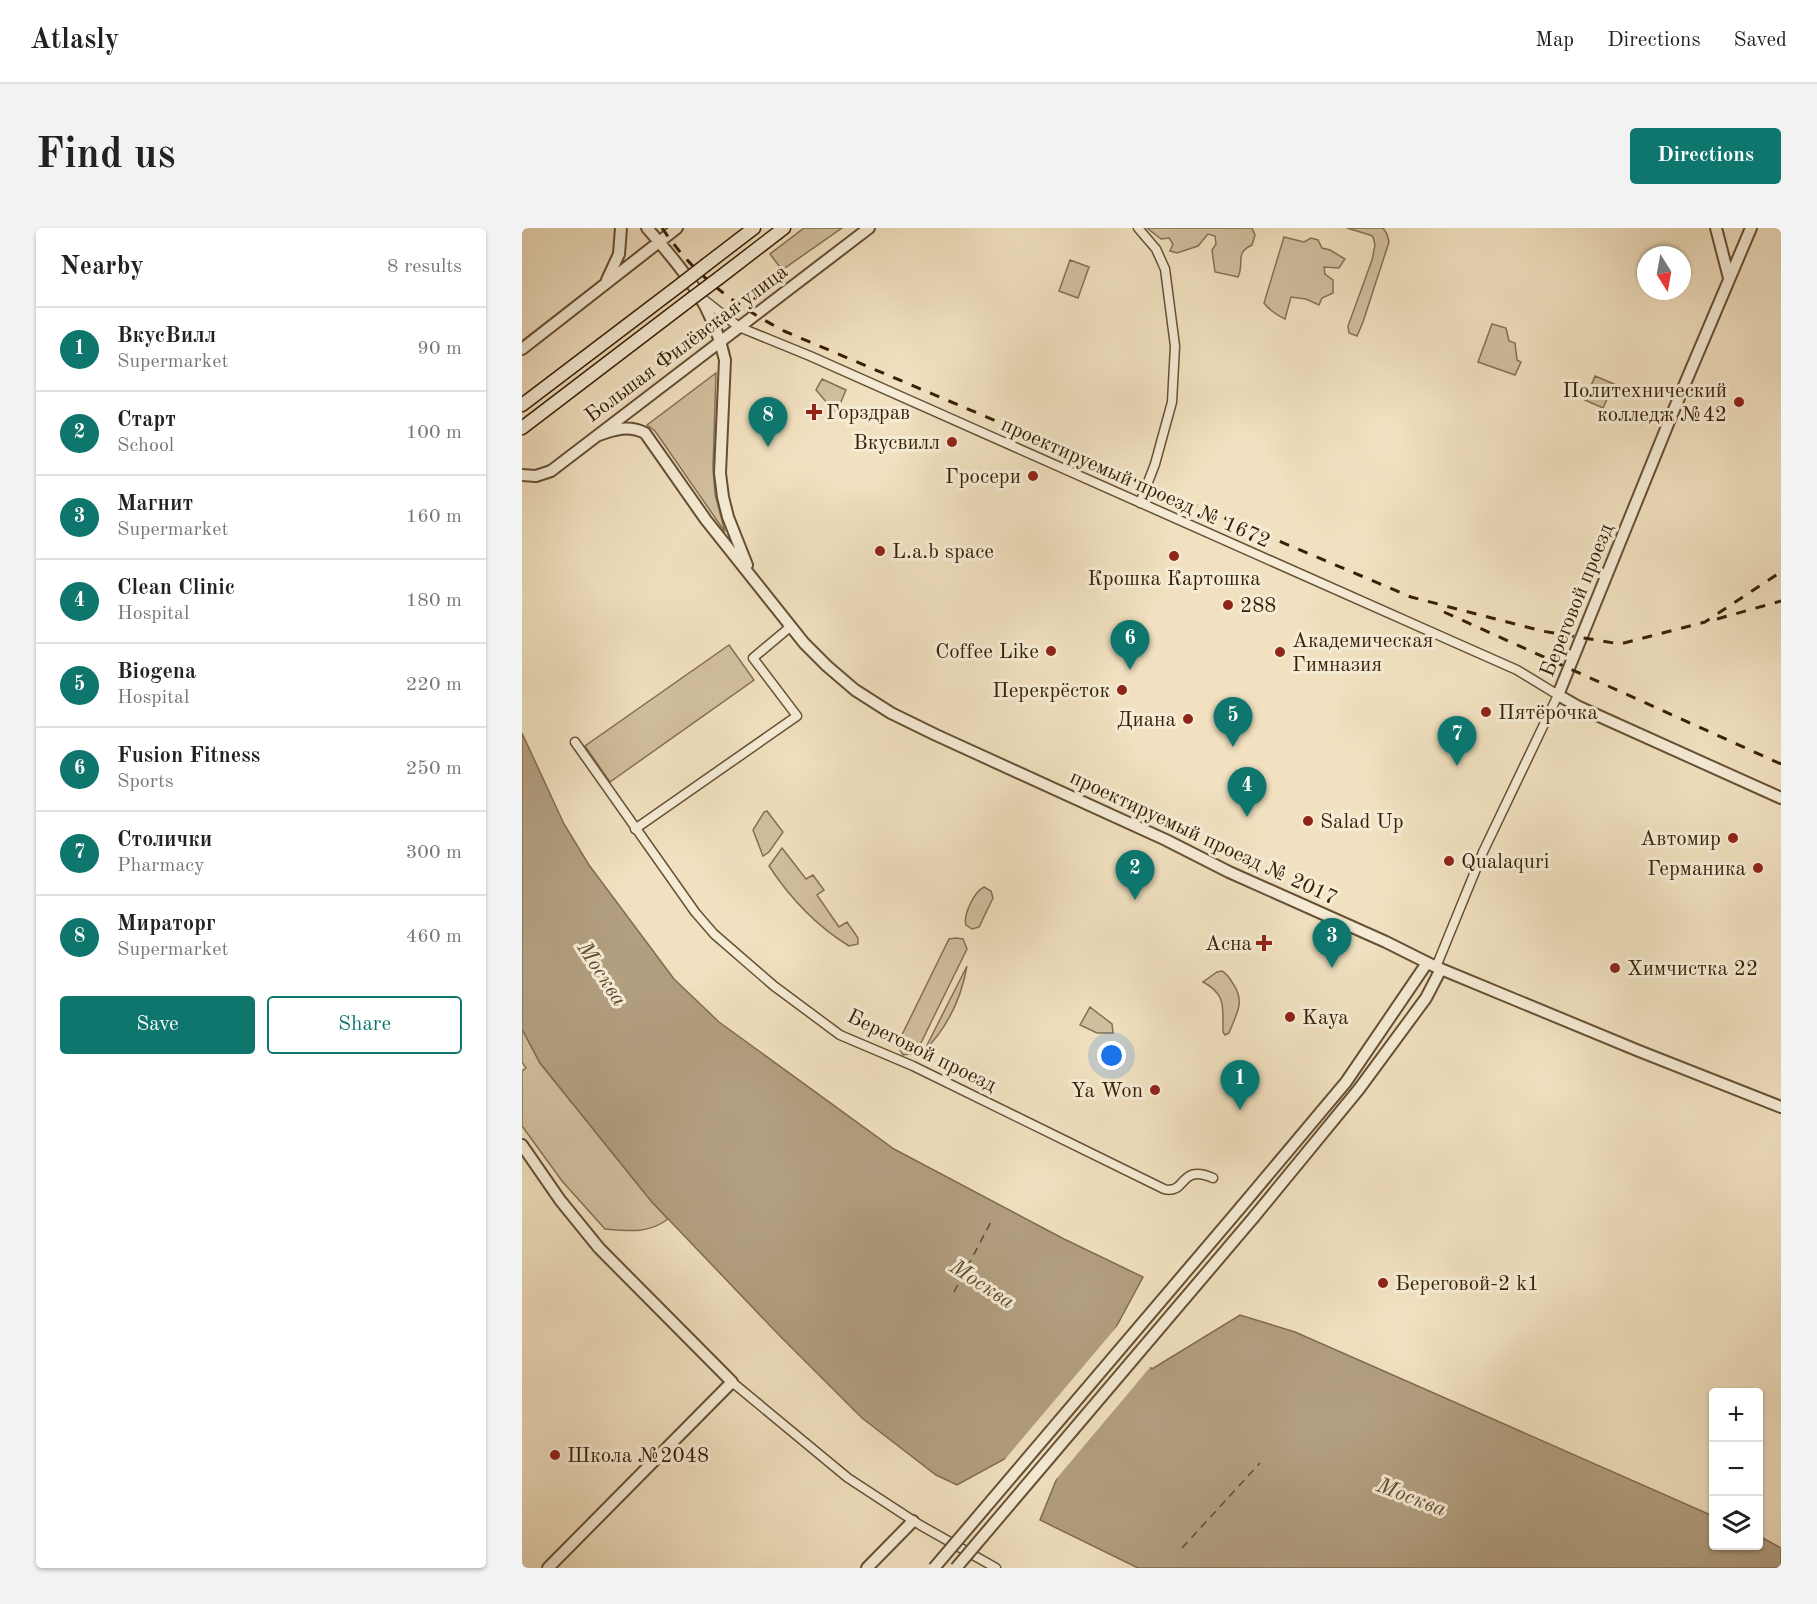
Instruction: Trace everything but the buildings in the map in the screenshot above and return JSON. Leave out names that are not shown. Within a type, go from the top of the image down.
[{"type":"main road","points":[[522,405],[754,228]]},
{"type":"main road","points":[[522,428],[697,299],[718,278],[784,228]]},
{"type":"street","points":[[601,287],[616,262],[622,236],[621,228]]},
{"type":"street","name":"проектируемый проезд № 2017","points":[[647,228],[697,299],[721,342],[725,360],[720,473],[723,497],[728,517],[753,579]]},
{"type":"street","points":[[522,349],[678,228]]},
{"type":"street","name":"Большая Филёвская улица","points":[[522,475],[536,476],[551,471],[869,228]]},
{"type":"street","points":[[1138,228],[1156,249],[1165,269],[1175,346],[1172,402],[1155,464],[1140,503]]},
{"type":"street","points":[[1716,228],[1729,278]]},
{"type":"street","name":"Береговой проезд","points":[[1435,966],[1492,832],[1558,695],[1751,228]]},
{"type":"street","name":"проектируемый проезд № 1672","points":[[697,299],[740,327],[1507,666],[1558,695]]},
{"type":"street","name":"проектируемый проезд № 2017","points":[[599,435],[620,429],[635,428],[645,433],[706,520],[790,627],[827,666],[855,690],[891,712],[936,735],[1146,830],[1229,872],[1435,966],[1781,1107]]},
{"type":"street","points":[[635,829],[797,716],[753,658],[790,627]]},
{"type":"street","points":[[1558,695],[1589,712],[1781,798]]},
{"type":"street","name":"Береговой проезд","points":[[575,742],[684,898],[714,934],[774,986],[840,1035],[913,1066],[1164,1190],[1176,1189],[1186,1178],[1195,1173],[1202,1173],[1213,1178]]},
{"type":"street","points":[[934,1568],[1346,1082],[1435,966]]},
{"type":"street","points":[[956,1568],[1254,1217],[1359,1089],[1425,998],[1435,966]]},
{"type":"street","points":[[522,1145],[560,1200],[599,1248],[732,1383],[848,1478],[913,1521],[996,1568]]},
{"type":"street","points":[[548,1568],[732,1383]]},
{"type":"street","points":[[867,1568],[913,1521]]},
{"type":"shaded area","points":[[804,228],[842,228],[782,270],[770,254]]},
{"type":"shaded area","points":[[1147,228],[1252,228],[1255,235],[1252,245],[1243,251],[1238,277],[1215,272],[1212,250],[1216,244],[1215,236],[1208,234],[1198,246],[1177,253],[1170,251],[1173,244],[1169,238],[1161,239]]},
{"type":"shaded area","points":[[1347,228],[1383,228],[1389,242],[1357,336],[1349,333],[1348,326],[1372,260],[1375,245],[1370,235]]},
{"type":"shaded area","points":[[1284,237],[1304,242],[1311,238],[1318,240],[1322,248],[1345,259],[1339,268],[1324,267],[1325,274],[1333,280],[1333,293],[1322,298],[1319,305],[1306,299],[1291,297],[1285,319],[1264,303]]},
{"type":"shaded area","points":[[1070,260],[1089,267],[1078,298],[1059,291]]},
{"type":"shaded area","points":[[1492,324],[1506,328],[1509,341],[1515,343],[1517,360],[1521,362],[1515,375],[1478,362]]},
{"type":"shaded area","points":[[716,373],[713,468],[715,494],[725,532],[655,431],[647,425]]},
{"type":"shaded area","points":[[1595,376],[1614,384],[1603,408],[1585,400]]},
{"type":"shaded area","points":[[822,379],[846,390],[838,409],[834,411],[816,390]]},
{"type":"shaded area","points":[[729,645],[754,680],[610,782],[585,746]]},
{"type":"shaded area","points":[[767,811],[783,832],[769,852],[763,856],[753,830],[764,812]]},
{"type":"shaded area","points":[[782,848],[806,879],[813,875],[824,890],[817,895],[839,927],[847,922],[858,938],[858,944],[849,946],[825,929],[786,889],[769,866]]},
{"type":"shaded area","points":[[984,887],[991,891],[993,898],[979,927],[972,929],[966,925],[968,910],[973,899]]},
{"type":"shaded area","points":[[949,939],[963,939],[967,949],[916,1053],[903,1055],[897,1045]]},
{"type":"shaded area","points":[[967,966],[957,1002],[947,1023],[924,1051]]},
{"type":"shaded area","points":[[1222,971],[1229,977],[1239,995],[1237,1013],[1229,1033],[1225,1035],[1220,998],[1217,992],[1203,982]]},
{"type":"shaded area","points":[[1090,1007],[1112,1024],[1113,1033],[1097,1033],[1080,1025]]},
{"type":"shaded area","points":[[522,1029],[540,1063],[668,1219],[646,1229],[630,1231],[605,1229],[562,1181],[522,1126],[522,1071],[526,1068],[522,1062]]},
{"type":"water","name":"Москва","points":[[522,733],[564,824],[589,865],[674,979],[719,1022],[894,1149],[1064,1239],[1143,1277],[1114,1331],[1152,1369],[1240,1315],[1295,1332],[1709,1514],[1709,1550],[1763,1550],[1763,1538],[1781,1548],[1781,1568],[1138,1568],[1040,1520],[1057,1478],[1017,1452],[957,1485],[936,1475],[862,1418],[651,1201],[540,1063],[522,1029]]},
{"type":"pier","points":[[1125,1317],[1118,1331],[1152,1365],[1052,1484],[1054,1480],[1016,1455],[1000,1465]]},
{"type":"ferry route","points":[[954,1292],[992,1220]]},
{"type":"ferry route","points":[[1182,1548],[1260,1463]]},
{"type":"railway","points":[[662,228],[688,261],[716,287],[748,310],[784,331],[1411,597],[1542,631],[1620,644],[1705,622],[1781,572]]},
{"type":"railway","points":[[1717,619],[1781,601]]},
{"type":"railway","points":[[1444,612],[1781,764]]},
{"type":"place","name":"Политехнический колледж №42","points":[[1739,402]]},
{"type":"place","name":"Горздрав","points":[[814,412]]},
{"type":"place","name":"Вкусвилл","points":[[952,442]]},
{"type":"place","name":"Мираторг","points":[[768,447]]},
{"type":"place","name":"Гросери","points":[[1033,476]]},
{"type":"place","name":"L.a.b space","points":[[880,551]]},
{"type":"place","name":"Крошка Картошка","points":[[1174,556]]},
{"type":"place","name":"288","points":[[1228,605]]},
{"type":"place","name":"Coffee Like","points":[[1051,651]]},
{"type":"place","name":"Академическая Гимназия","points":[[1280,652]]},
{"type":"place","name":"Fusion Fitness","points":[[1130,670]]},
{"type":"place","name":"Перекрёсток","points":[[1122,690]]},
{"type":"place","name":"Пятёрочка","points":[[1486,712]]},
{"type":"place","name":"Диана","points":[[1188,719]]},
{"type":"place","name":"Biogena","points":[[1233,747]]},
{"type":"place","name":"Столички","points":[[1457,766]]},
{"type":"place","name":"Clean Clinic","points":[[1247,817]]},
{"type":"place","name":"Salad Up","points":[[1308,821]]},
{"type":"place","name":"Автомир","points":[[1733,838]]},
{"type":"place","name":"Qualaquri","points":[[1449,861]]},
{"type":"place","name":"Германика","points":[[1758,868]]},
{"type":"place","name":"Старт","points":[[1135,900]]},
{"type":"place","name":"Асна","points":[[1264,943]]},
{"type":"place","name":"Магнит","points":[[1332,968]]},
{"type":"place","name":"Химчистка 22","points":[[1615,968]]},
{"type":"place","name":"Kaya","points":[[1290,1017]]},
{"type":"place","name":"Ya Won","points":[[1155,1090]]},
{"type":"place","name":"ВкусВилл","points":[[1240,1110]]},
{"type":"place","name":"Береговой-2 k1","points":[[1383,1283]]},
{"type":"place","name":"Школа №2048","points":[[555,1455]]}]
